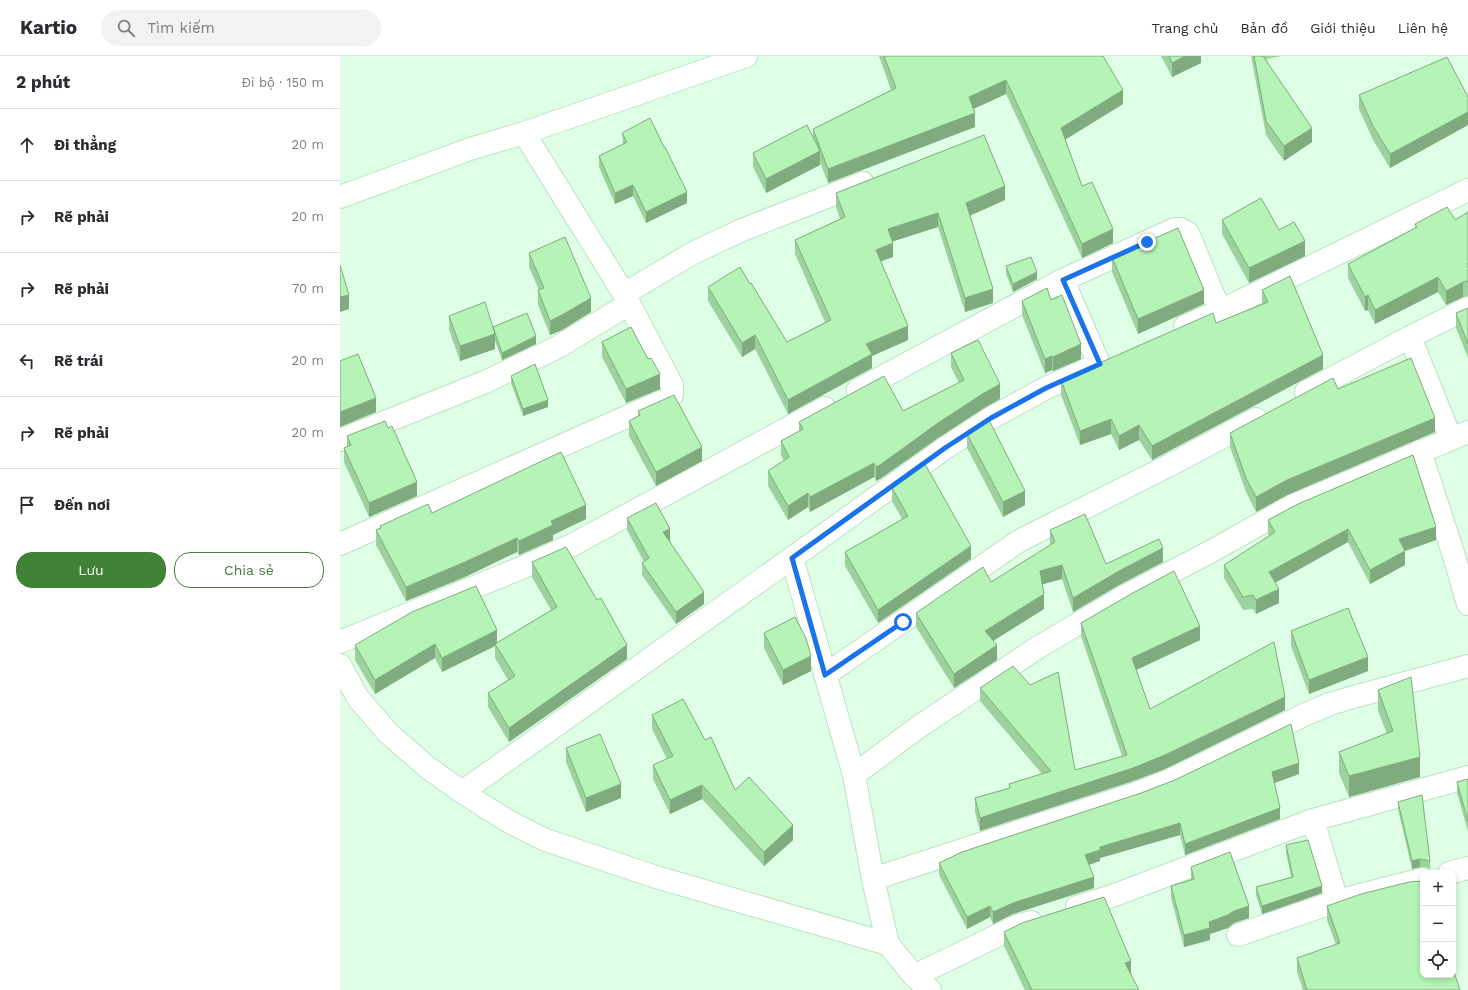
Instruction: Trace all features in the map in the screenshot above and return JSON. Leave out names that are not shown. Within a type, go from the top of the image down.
[{"type":"street","points":[[340,197],[470,149],[524,133],[746,56]]},
{"type":"street","points":[[340,544],[669,398],[672,395],[672,385],[626,299],[524,133]]},
{"type":"street","points":[[340,440],[485,382],[558,346],[693,253],[742,230],[882,176]]},
{"type":"street","points":[[1170,333],[1220,311],[1468,190]]},
{"type":"street","points":[[340,642],[521,568],[572,545],[644,508],[958,335],[1063,280],[1175,229],[1180,229],[1188,233],[1220,311]]},
{"type":"street","points":[[462,792],[945,448],[991,418],[1046,388],[1107,361],[1063,280]]},
{"type":"street","points":[[825,675],[1019,541],[1170,465],[1410,337],[1468,308]]},
{"type":"street","points":[[854,775],[917,728],[1037,648],[1125,596],[1210,552],[1292,506],[1459,435],[1410,337]]},
{"type":"street","points":[[1420,451],[1461,554],[1468,604]]},
{"type":"street","points":[[792,558],[854,775],[873,879],[888,944],[914,976],[930,990]]},
{"type":"street","points":[[340,665],[358,698],[388,733],[427,767],[462,792],[506,820],[542,839],[656,877],[888,944]]},
{"type":"street","points":[[873,879],[1138,792],[1170,780],[1306,714],[1330,704],[1468,666]]},
{"type":"street","points":[[914,976],[1017,926],[1112,896],[1313,820],[1468,777]]},
{"type":"street","points":[[1313,820],[1337,901]]},
{"type":"street","points":[[1456,871],[1468,868]]},
{"type":"street","points":[[1238,935],[1337,901],[1420,880]]},
{"type":"building","points":[[884,56],[1103,56],[1123,90],[1061,128],[1082,186],[1092,182],[1113,229],[1082,244],[1006,80],[969,97],[975,113],[828,169],[813,129],[896,88]]},
{"type":"building","points":[[1169,56],[1185,56],[1172,63]]},
{"type":"building","points":[[1254,56],[1263,56],[1312,128],[1284,146],[1266,121]]},
{"type":"building","points":[[1447,57],[1468,97],[1468,112],[1390,154],[1373,126],[1359,95]]},
{"type":"building","points":[[650,118],[687,192],[646,212],[633,185],[615,193],[599,156],[627,142],[622,133]]},
{"type":"building","points":[[807,125],[820,151],[766,179],[753,153]]},
{"type":"building","points":[[984,135],[1005,186],[966,203],[993,289],[965,298],[938,213],[888,229],[893,243],[876,250],[908,326],[866,344],[872,354],[788,400],[755,335],[742,343],[708,287],[740,267],[787,342],[831,320],[795,240],[845,217],[836,193]]},
{"type":"building","points":[[1261,198],[1279,230],[1294,222],[1305,241],[1249,268],[1222,220]]},
{"type":"building","points":[[1447,207],[1455,220],[1468,212],[1468,281],[1446,291],[1438,277],[1375,310],[1368,295],[1365,297],[1348,264],[1417,227],[1415,224]]},
{"type":"building","points":[[1178,228],[1204,290],[1138,319],[1112,257]]},
{"type":"building","points":[[565,237],[591,298],[550,321],[538,290],[544,288],[529,253]]},
{"type":"building","points":[[1031,257],[1037,272],[1013,284],[1006,266]]},
{"type":"building","points":[[340,265],[349,295],[340,297]]},
{"type":"building","points":[[1290,276],[1323,355],[1152,446],[1139,425],[1119,436],[1111,419],[1080,431],[1061,380],[1213,313],[1216,323],[1268,302],[1262,290]]},
{"type":"building","points":[[1047,288],[1051,300],[1062,295],[1081,344],[1053,357],[1052,356],[1045,359],[1022,301]]},
{"type":"building","points":[[485,302],[495,334],[460,346],[449,316]]},
{"type":"building","points":[[1468,308],[1468,344],[1456,313]]},
{"type":"building","points":[[527,313],[536,336],[502,353],[493,327]]},
{"type":"building","points":[[631,327],[648,359],[651,358],[660,374],[626,389],[602,342]]},
{"type":"building","points":[[978,340],[1000,384],[938,423],[880,465],[876,467],[874,463],[810,497],[808,493],[788,506],[768,471],[789,457],[781,441],[803,429],[799,422],[884,376],[903,411],[964,380],[951,353]]},
{"type":"building","points":[[358,354],[376,398],[340,412],[340,361]]},
{"type":"building","points":[[1411,358],[1435,418],[1287,480],[1256,497],[1246,478],[1230,433],[1333,378],[1338,389]]},
{"type":"building","points":[[535,364],[548,400],[523,409],[511,376]]},
{"type":"building","points":[[674,395],[702,447],[656,472],[629,421],[640,415],[638,411]]},
{"type":"building","points":[[989,420],[1025,491],[1003,502],[967,434]]},
{"type":"building","points":[[385,421],[388,428],[392,426],[417,482],[369,503],[344,448],[351,445],[347,436]]},
{"type":"building","points":[[561,452],[586,505],[551,521],[553,525],[519,541],[517,538],[406,587],[376,530],[381,528],[380,526],[428,504],[432,513]]},
{"type":"building","points":[[1413,455],[1436,527],[1399,539],[1405,551],[1370,570],[1348,529],[1269,572],[1279,589],[1256,600],[1253,595],[1243,597],[1224,565],[1275,532],[1268,520],[1298,504]]},
{"type":"building","points":[[925,464],[971,546],[878,610],[845,552],[908,516],[892,488]]},
{"type":"building","points":[[656,503],[670,529],[663,532],[704,592],[676,612],[642,563],[649,558],[627,518]]},
{"type":"building","points":[[1085,514],[1106,564],[1159,539],[1163,548],[1119,571],[1073,598],[1062,565],[1040,571],[1044,594],[985,631],[997,645],[954,674],[916,613],[983,567],[991,582],[1055,542],[1050,530]]},
{"type":"building","points":[[566,547],[597,600],[601,598],[627,645],[509,728],[488,693],[515,676],[495,644],[557,607],[532,562]]},
{"type":"building","points":[[1174,571],[1200,626],[1132,658],[1150,709],[1274,642],[1285,697],[1165,755],[1133,768],[980,818],[975,798],[1010,788],[1009,784],[1051,771],[980,688],[1013,666],[1030,685],[1058,672],[1075,770],[1127,755],[1081,623]]},
{"type":"building","points":[[476,586],[497,630],[442,658],[435,644],[375,680],[355,645],[412,612]]},
{"type":"building","points":[[1348,608],[1368,657],[1309,680],[1291,631]]},
{"type":"building","points":[[795,617],[806,638],[811,656],[783,670],[764,633]]},
{"type":"building","points":[[1411,677],[1420,757],[1349,776],[1339,752],[1393,731],[1378,690]]},
{"type":"building","points":[[683,699],[705,740],[711,737],[735,790],[749,777],[793,825],[764,852],[702,785],[670,800],[653,765],[673,756],[652,715]]},
{"type":"building","points":[[1291,724],[1299,763],[1272,772],[1280,808],[1185,844],[1180,823],[1100,847],[1100,850],[1085,855],[1094,877],[1013,903],[993,912],[990,906],[967,917],[939,863],[962,852],[1141,793],[1175,780]]},
{"type":"building","points":[[600,734],[621,784],[586,798],[566,748]]},
{"type":"building","points":[[1468,779],[1468,821],[1457,782]]},
{"type":"building","points":[[1422,795],[1430,862],[1420,859],[1412,861],[1398,802]]},
{"type":"building","points":[[1308,840],[1322,886],[1262,906],[1256,887],[1293,877],[1286,845]]},
{"type":"building","points":[[1230,852],[1249,906],[1209,922],[1210,928],[1184,935],[1171,886],[1194,879],[1191,867]]},
{"type":"building","points":[[1420,881],[1420,978],[1456,978],[1460,990],[1307,990],[1297,958],[1340,943],[1327,906],[1361,894],[1409,882]]},
{"type":"building","points":[[1104,897],[1131,961],[1125,963],[1139,990],[1032,990],[1004,932],[1022,923]]},
{"type":"route","points":[[903,622],[825,675],[792,558],[945,448],[991,418],[1046,388],[1100,364],[1063,280],[1147,242]]}]
